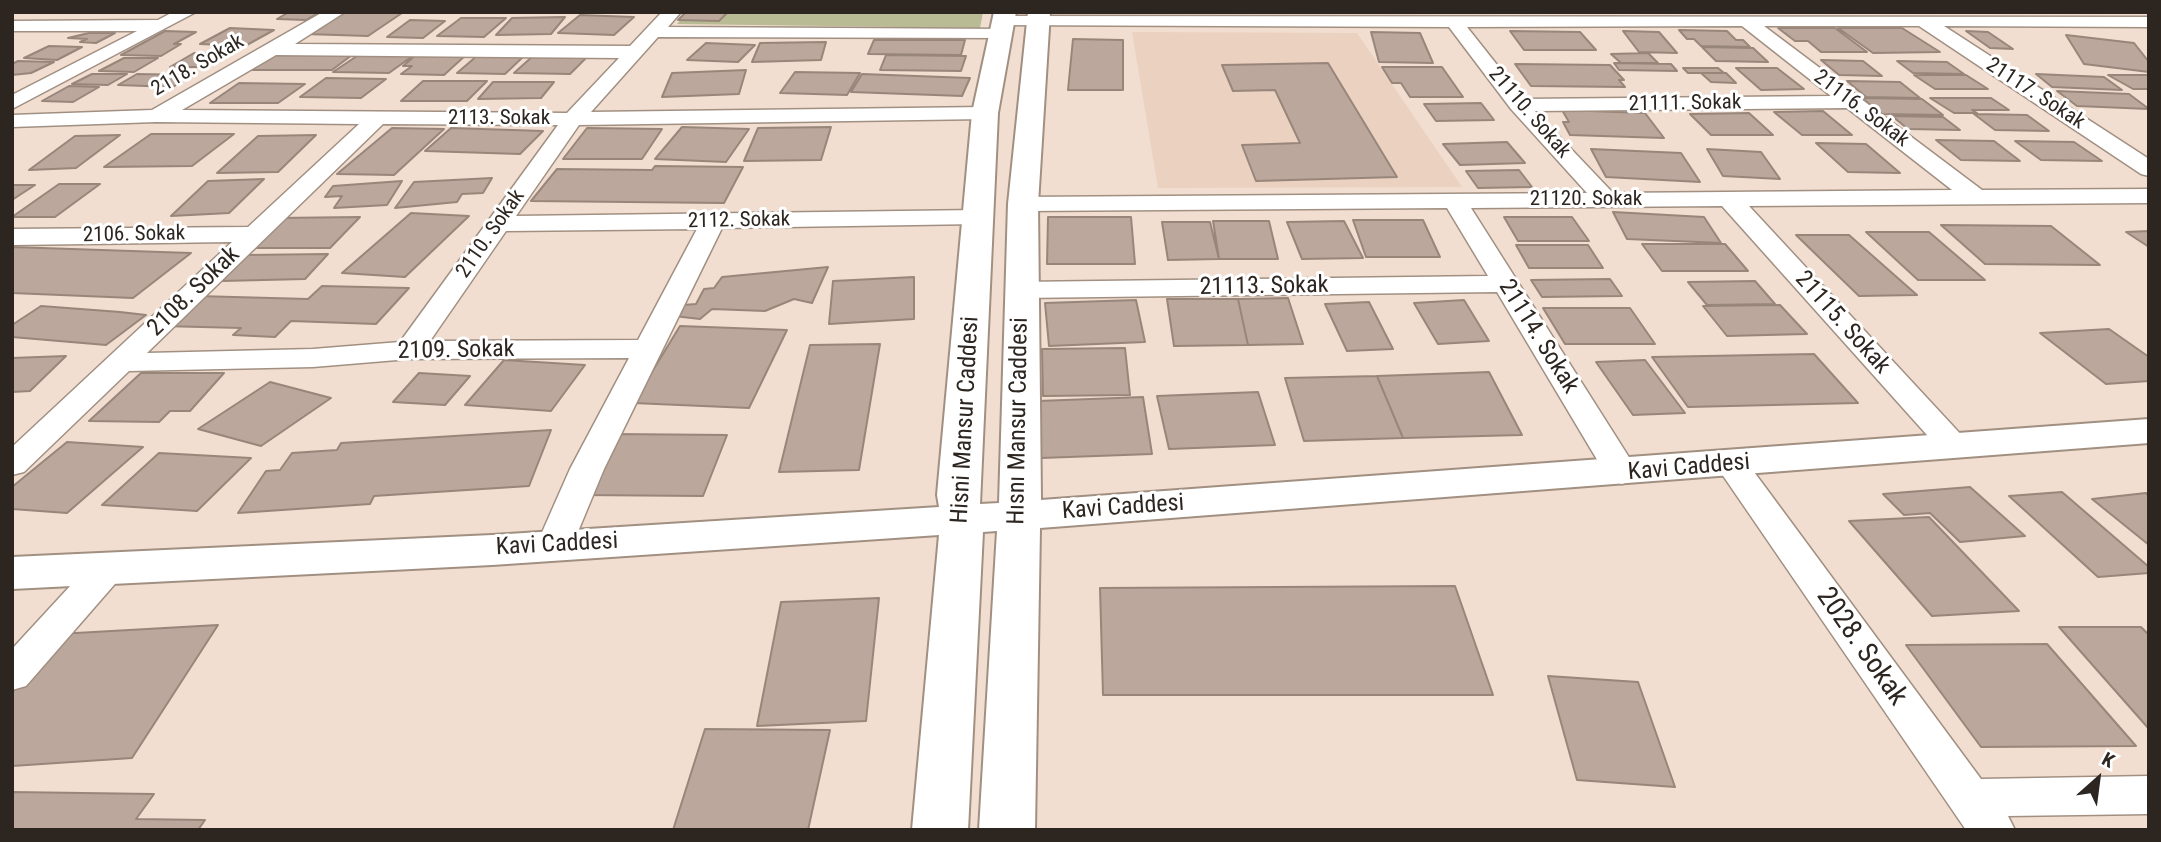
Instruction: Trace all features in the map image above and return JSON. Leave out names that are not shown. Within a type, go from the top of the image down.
[{"type":"main road","name":"Hisni Mansur Caddesi","points":[[940,830],[962,520],[958,495],[985,113],[1017,20]]},
{"type":"main road","name":"Hısnı Mansur Caddesi","points":[[1007,830],[1020,492],[1023,204],[1017,20]]},
{"type":"main road","name":"Kavi Caddesi","points":[[12,573],[554,546],[962,520],[2149,432]]},
{"type":"street","points":[[70,26],[98,12]]},
{"type":"street","points":[[12,103],[187,12]]},
{"type":"street","name":"2118. Sokak","points":[[156,116],[336,12]]},
{"type":"street","name":"2110. Sokak","points":[[409,350],[573,119],[672,12]]},
{"type":"street","points":[[2098,12],[2149,38]]},
{"type":"street","points":[[653,32],[1017,20],[1181,18],[1455,23],[1567,17],[1745,20],[1807,16],[2149,22]]},
{"type":"street","name":"21116. Sokak","points":[[1745,20],[1977,198]]},
{"type":"street","name":"21117. Sokak","points":[[1922,20],[2144,163]]},
{"type":"street","name":"21110. Sokak","points":[[1455,23],[1518,105],[1607,200]]},
{"type":"street","points":[[12,26],[162,25]]},
{"type":"street","points":[[272,49],[635,52]]},
{"type":"street","name":"21111. Sokak","points":[[1518,105],[1852,102]]},
{"type":"street","name":"2113. Sokak","points":[[12,121],[156,116],[573,119],[985,113]]},
{"type":"street","name":"2108. Sokak","points":[[12,465],[376,119]]},
{"type":"street","name":"21120. Sokak","points":[[1023,204],[2149,197]]},
{"type":"street","name":"21115. Sokak","points":[[1729,199],[1955,447]]},
{"type":"street","name":"21114. Sokak","points":[[1455,201],[1622,473]]},
{"type":"street","name":"2112. Sokak","points":[[499,223],[978,217]]},
{"type":"street","points":[[554,546],[587,469],[713,221]]},
{"type":"street","name":"2106. Sokak","points":[[12,237],[255,234]]},
{"type":"street","name":"21113. Sokak","points":[[1021,290],[1506,284]]},
{"type":"street","name":"2109. Sokak","points":[[121,362],[313,358],[409,350],[648,349]]},
{"type":"street","name":"2028. Sokak","points":[[1731,464],[1980,814]]},
{"type":"street","points":[[12,675],[108,568]]},
{"type":"street","points":[[1980,814],[2149,795]]},
{"type":"shaded area","points":[[1132,32],[1357,33],[1462,187],[1158,188]]},
{"type":"green space","points":[[688,12],[983,12],[980,28],[677,24]]},
{"type":"building","points":[[289,12],[320,12],[306,20],[277,19]]},
{"type":"building","points":[[341,12],[402,13],[368,36],[305,34]]},
{"type":"building","points":[[686,12],[728,12],[719,21],[678,20]]},
{"type":"building","points":[[580,15],[634,17],[614,35],[558,33]]},
{"type":"building","points":[[565,17],[551,34],[496,35],[512,18]]},
{"type":"building","points":[[461,18],[506,18],[484,37],[437,36]]},
{"type":"building","points":[[410,20],[445,21],[423,38],[387,37]]},
{"type":"building","points":[[230,28],[274,30],[245,46],[200,44]]},
{"type":"building","points":[[1778,28],[1835,28],[1867,52],[1821,52],[1808,41],[1795,41]]},
{"type":"building","points":[[1838,28],[1902,28],[1940,52],[1873,53]]},
{"type":"building","points":[[1679,30],[1727,31],[1736,40],[1743,40],[1750,47],[1701,46],[1694,39],[1687,39]]},
{"type":"building","points":[[165,31],[196,32],[174,44],[181,44],[161,56],[121,55]]},
{"type":"building","points":[[1510,31],[1580,32],[1596,50],[1524,50]]},
{"type":"building","points":[[1623,31],[1659,32],[1677,53],[1639,52]]},
{"type":"building","points":[[1966,31],[1988,32],[2013,49],[1990,48]]},
{"type":"building","points":[[1371,32],[1420,33],[1433,63],[1379,62]]},
{"type":"building","points":[[89,33],[115,33],[96,43],[80,42],[87,39],[68,38]]},
{"type":"building","points":[[2066,35],[2134,43],[2149,62],[2149,72],[2084,64]]},
{"type":"building","points":[[1073,39],[1123,40],[1123,90],[1068,90]]},
{"type":"building","points":[[874,40],[965,40],[961,55],[868,54]]},
{"type":"building","points":[[826,42],[821,60],[752,62],[760,43]]},
{"type":"building","points":[[706,43],[755,45],[738,62],[687,60]]},
{"type":"building","points":[[49,46],[82,47],[57,60],[24,58]]},
{"type":"building","points":[[1702,47],[1753,48],[1768,62],[1716,61]]},
{"type":"building","points":[[219,49],[236,49],[206,67],[170,67],[194,53],[212,53]]},
{"type":"building","points":[[1648,53],[1658,63],[1621,63],[1611,54]]},
{"type":"building","points":[[360,54],[414,55],[389,73],[333,72]]},
{"type":"building","points":[[417,54],[467,54],[444,75],[401,74],[412,66],[403,66]]},
{"type":"building","points":[[271,55],[352,55],[332,70],[249,70]]},
{"type":"building","points":[[478,55],[524,56],[505,74],[457,73]]},
{"type":"building","points":[[886,55],[966,56],[961,71],[880,70]]},
{"type":"building","points":[[533,56],[587,57],[570,74],[514,73]]},
{"type":"building","points":[[124,58],[158,58],[134,72],[99,71]]},
{"type":"building","points":[[1821,60],[1863,61],[1882,76],[1839,75]]},
{"type":"building","points":[[18,61],[54,62],[31,73],[12,75],[12,64]]},
{"type":"building","points":[[1897,61],[1947,62],[1964,74],[1913,73]]},
{"type":"building","points":[[1328,63],[1397,177],[1256,181],[1242,145],[1300,143],[1275,90],[1233,91],[1222,65]]},
{"type":"building","points":[[1614,63],[1671,64],[1677,71],[1619,70]]},
{"type":"building","points":[[1515,64],[1610,65],[1624,80],[1619,80],[1625,87],[1531,86]]},
{"type":"building","points":[[1382,67],[1442,67],[1463,97],[1410,97],[1401,83],[1392,83]]},
{"type":"building","points":[[1683,68],[1718,68],[1724,73],[1688,73]]},
{"type":"building","points":[[1736,68],[1777,68],[1804,89],[1761,90]]},
{"type":"building","points":[[746,70],[739,94],[662,97],[672,73]]},
{"type":"building","points":[[795,72],[860,73],[847,95],[780,93]]},
{"type":"building","points":[[1701,73],[1726,73],[1736,83],[1711,82]]},
{"type":"building","points":[[92,74],[127,74],[108,85],[72,84]]},
{"type":"building","points":[[137,74],[191,75],[173,87],[118,85]]},
{"type":"building","points":[[862,74],[970,78],[962,96],[851,92]]},
{"type":"building","points":[[2036,74],[2104,77],[2122,90],[2052,87]]},
{"type":"building","points":[[1914,75],[1966,75],[1988,89],[1935,89]]},
{"type":"building","points":[[2108,75],[2149,75],[2149,89],[2133,89]]},
{"type":"building","points":[[326,78],[386,79],[361,98],[300,97]]},
{"type":"building","points":[[423,81],[487,81],[467,101],[401,101]]},
{"type":"building","points":[[1847,81],[1900,82],[1920,98],[1866,97]]},
{"type":"building","points":[[493,82],[554,82],[541,98],[478,99]]},
{"type":"building","points":[[239,83],[305,84],[278,103],[210,103]]},
{"type":"building","points":[[69,86],[99,87],[73,102],[42,101]]},
{"type":"building","points":[[2057,91],[2129,94],[2149,109],[2077,106]]},
{"type":"building","points":[[1862,98],[1922,99],[1943,115],[1882,114]]},
{"type":"building","points":[[1930,98],[1991,98],[2009,110],[1954,113]]},
{"type":"building","points":[[1481,103],[1494,120],[1436,121],[1424,104]]},
{"type":"building","points":[[1562,110],[1645,113],[1664,138],[1570,135],[1563,122],[1569,122]]},
{"type":"building","points":[[1823,111],[1852,135],[1802,135],[1774,112]]},
{"type":"building","points":[[1749,113],[1773,135],[1711,135],[1690,114]]},
{"type":"building","points":[[1974,114],[2027,115],[2049,131],[1995,130]]},
{"type":"building","points":[[1892,116],[1943,117],[1960,130],[1908,129]]},
{"type":"building","points":[[682,127],[749,129],[726,162],[655,159]]},
{"type":"building","points":[[831,127],[821,160],[744,161],[758,128]]},
{"type":"building","points":[[392,128],[444,129],[394,175],[337,174]]},
{"type":"building","points":[[451,128],[543,131],[520,154],[425,151]]},
{"type":"building","points":[[587,128],[662,129],[642,159],[563,159]]},
{"type":"building","points":[[151,134],[234,134],[192,166],[104,167]]},
{"type":"building","points":[[120,135],[76,168],[29,170],[75,136]]},
{"type":"building","points":[[316,135],[278,172],[217,173],[258,136]]},
{"type":"building","points":[[1936,140],[1994,141],[2020,161],[1961,160]]},
{"type":"building","points":[[2015,141],[2074,142],[2102,161],[2041,160]]},
{"type":"building","points":[[1507,142],[1525,163],[1460,165],[1443,144]]},
{"type":"building","points":[[1816,143],[1866,144],[1900,173],[1848,172]]},
{"type":"building","points":[[1591,149],[1681,153],[1700,182],[1606,177]]},
{"type":"building","points":[[1707,149],[1761,152],[1780,179],[1723,176]]},
{"type":"building","points":[[655,166],[743,167],[724,203],[531,201],[557,169],[652,170]]},
{"type":"building","points":[[1519,170],[1532,187],[1478,188],[1466,171]]},
{"type":"building","points":[[492,178],[483,193],[462,194],[457,202],[395,208],[414,182]]},
{"type":"building","points":[[264,179],[229,213],[171,216],[208,181]]},
{"type":"building","points":[[402,181],[387,205],[334,208],[342,196],[325,197],[333,186]]},
{"type":"building","points":[[59,184],[100,184],[55,217],[12,217]]},
{"type":"building","points":[[12,185],[35,185],[12,200]]},
{"type":"building","points":[[1613,212],[1704,217],[1721,243],[1627,239]]},
{"type":"building","points":[[411,213],[469,216],[405,277],[342,273]]},
{"type":"building","points":[[360,217],[330,248],[243,248],[276,218]]},
{"type":"building","points":[[1048,217],[1131,217],[1135,264],[1047,264]]},
{"type":"building","points":[[1504,217],[1572,217],[1589,241],[1518,241]]},
{"type":"building","points":[[1353,220],[1423,220],[1440,257],[1366,257]]},
{"type":"building","points":[[1213,221],[1269,221],[1278,259],[1219,259]]},
{"type":"building","points":[[1344,221],[1363,258],[1302,259],[1287,222]]},
{"type":"building","points":[[1162,222],[1210,222],[1219,259],[1168,260]]},
{"type":"building","points":[[1941,225],[2051,226],[2100,265],[1985,264]]},
{"type":"building","points":[[2149,231],[2149,247],[2126,232]]},
{"type":"building","points":[[1866,232],[1929,232],[1985,280],[1918,280]]},
{"type":"building","points":[[1796,235],[1849,235],[1917,295],[1859,296]]},
{"type":"building","points":[[1642,244],[1725,244],[1748,271],[1662,271]]},
{"type":"building","points":[[1516,245],[1588,245],[1603,268],[1529,268]]},
{"type":"building","points":[[12,247],[191,253],[133,298],[12,293]]},
{"type":"building","points":[[328,254],[305,279],[222,281],[247,255]]},
{"type":"building","points":[[828,267],[812,303],[794,299],[765,311],[712,309],[700,319],[674,316],[683,305],[696,304],[704,289],[714,288],[722,277]]},
{"type":"building","points":[[914,277],[914,319],[829,324],[833,281]]},
{"type":"building","points":[[1610,279],[1622,296],[1542,297],[1531,280]]},
{"type":"building","points":[[1755,281],[1775,304],[1707,305],[1688,282]]},
{"type":"building","points":[[322,286],[409,288],[376,324],[291,321],[275,337],[233,335],[241,328],[161,326],[197,296],[308,299]]},
{"type":"building","points":[[1288,298],[1303,344],[1248,345],[1238,299]]},
{"type":"building","points":[[1167,299],[1238,299],[1248,345],[1174,346]]},
{"type":"building","points":[[1136,300],[1145,342],[1049,346],[1045,303]]},
{"type":"building","points":[[1464,300],[1489,341],[1438,344],[1414,303]]},
{"type":"building","points":[[1369,302],[1393,349],[1347,351],[1325,304]]},
{"type":"building","points":[[1780,305],[1807,334],[1727,336],[1703,306]]},
{"type":"building","points":[[41,306],[146,315],[106,345],[12,337],[12,325]]},
{"type":"building","points":[[1543,308],[1630,308],[1655,344],[1565,344]]},
{"type":"building","points":[[680,326],[787,330],[749,408],[633,403]]},
{"type":"building","points":[[2109,329],[2149,357],[2149,381],[2106,384],[2040,333]]},
{"type":"building","points":[[880,344],[859,470],[779,472],[810,345]]},
{"type":"building","points":[[1125,348],[1130,395],[1043,396],[1042,349]]},
{"type":"building","points":[[1814,354],[1858,403],[1688,407],[1652,357]]},
{"type":"building","points":[[66,356],[30,391],[12,392],[12,358]]},
{"type":"building","points":[[504,360],[585,365],[551,411],[465,405]]},
{"type":"building","points":[[1645,360],[1685,413],[1633,415],[1596,362]]},
{"type":"building","points":[[1489,372],[1522,435],[1403,438],[1377,376]]},
{"type":"building","points":[[141,373],[224,373],[190,411],[170,411],[159,422],[89,421]]},
{"type":"building","points":[[419,373],[470,376],[445,405],[393,402]]},
{"type":"building","points":[[1377,376],[1403,438],[1304,441],[1285,378]]},
{"type":"building","points":[[270,382],[331,398],[261,446],[198,429]]},
{"type":"building","points":[[1258,392],[1275,445],[1169,449],[1157,396]]},
{"type":"building","points":[[1143,397],[1152,454],[1041,458],[1038,401]]},
{"type":"building","points":[[551,430],[529,486],[374,496],[370,504],[238,513],[266,471],[280,470],[292,453],[337,450],[341,443]]},
{"type":"building","points":[[612,434],[727,435],[703,496],[580,495]]},
{"type":"building","points":[[67,442],[143,447],[67,513],[12,509],[12,487]]},
{"type":"building","points":[[159,453],[251,458],[197,511],[102,505]]},
{"type":"building","points":[[1970,487],[2025,536],[1960,542],[1930,513],[1904,515],[1883,494]]},
{"type":"building","points":[[2062,492],[2149,567],[2149,573],[2098,577],[2009,496]]},
{"type":"building","points":[[2146,493],[2149,496],[2149,545],[2092,499]]},
{"type":"building","points":[[1929,517],[2019,611],[1932,616],[1849,521]]},
{"type":"building","points":[[1455,586],[1493,695],[1103,695],[1100,588]]},
{"type":"building","points":[[879,598],[866,721],[757,726],[781,602]]},
{"type":"building","points":[[218,625],[132,758],[12,766],[12,693],[58,634]]},
{"type":"building","points":[[2059,627],[2141,627],[2149,635],[2149,729]]},
{"type":"building","points":[[2047,644],[2136,746],[1981,747],[1906,645]]},
{"type":"building","points":[[1548,676],[1638,682],[1675,787],[1577,780]]},
{"type":"building","points":[[705,729],[830,730],[808,830],[673,830]]},
{"type":"building","points":[[12,792],[154,794],[136,819],[205,820],[198,830],[12,830]]}]
